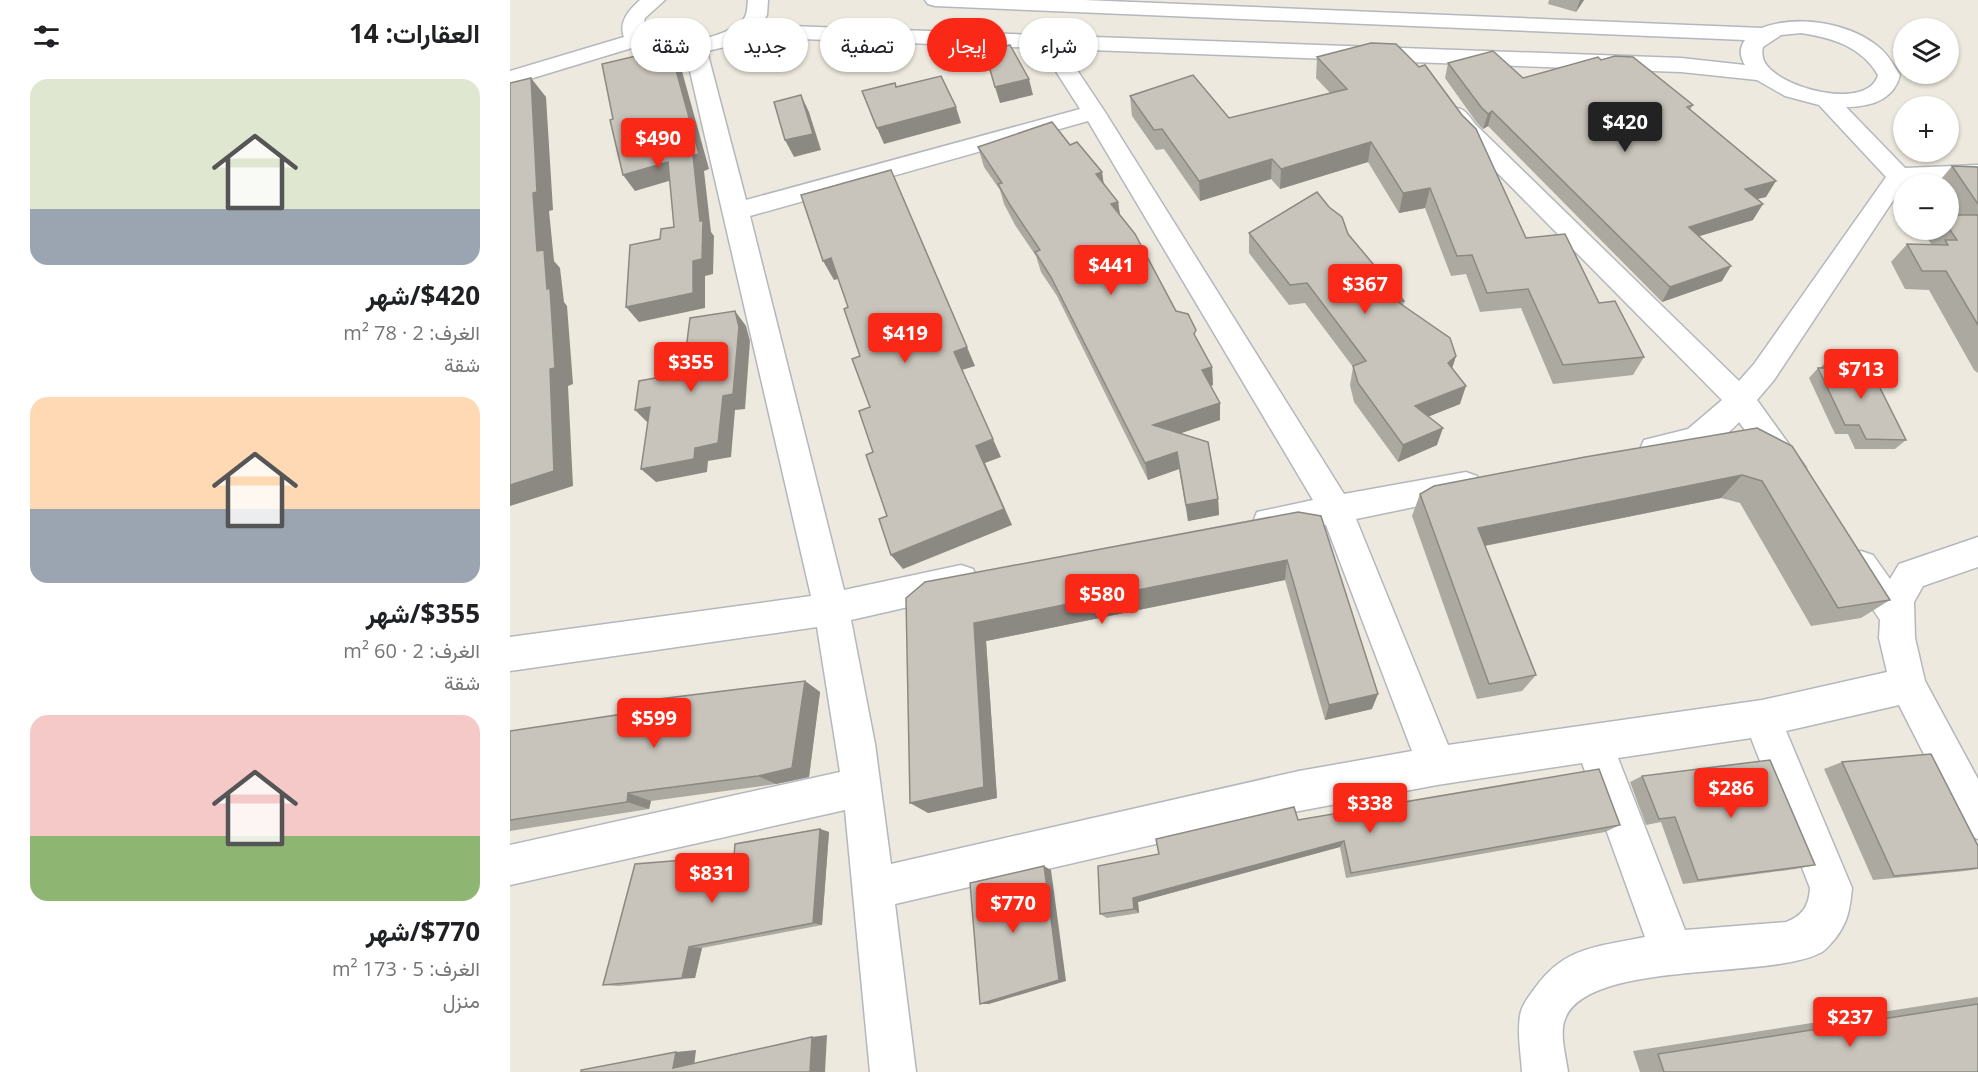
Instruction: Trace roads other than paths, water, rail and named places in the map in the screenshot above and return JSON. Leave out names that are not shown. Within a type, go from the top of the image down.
[{"type":"street","points":[[637,18],[639,12],[655,0]]},
{"type":"street","points":[[755,18],[759,10],[758,0]]},
{"type":"street","points":[[935,0],[1762,34],[1779,28],[1801,27],[1825,30],[1869,48],[1883,61],[1889,75],[1886,87],[1873,96],[1852,100],[1827,100],[1803,95],[1781,86],[1764,74],[1752,59],[1752,45],[1762,34]]},
{"type":"street","points":[[1342,17],[1360,0]]},
{"type":"street","points":[[510,57],[631,32]]},
{"type":"street","points":[[510,78],[631,32]]},
{"type":"street","points":[[808,33],[1019,41]]},
{"type":"street","points":[[1098,44],[1708,67],[1764,74]]},
{"type":"street","points":[[1414,56],[1467,129],[1740,400],[1808,494]]},
{"type":"street","points":[[701,72],[831,609],[848,697],[862,787],[885,1016],[893,1072]]},
{"type":"street","points":[[1068,72],[1336,510],[1437,766]]},
{"type":"street","points":[[1827,100],[1897,174]]},
{"type":"street","points":[[736,211],[1094,112]]},
{"type":"street","points":[[1952,174],[1978,173]]},
{"type":"street","points":[[1627,454],[1697,439],[1725,417],[1764,372],[1893,185]]},
{"type":"street","points":[[1243,527],[1499,479]]},
{"type":"street","points":[[1849,550],[1897,616]]},
{"type":"street","points":[[1978,552],[1911,575],[1897,600],[1897,638],[1908,685],[1978,819]]},
{"type":"street","points":[[510,654],[831,609],[986,575]]},
{"type":"street","points":[[873,889],[1299,791],[1437,766],[1762,718],[1908,685]]},
{"type":"street","points":[[1545,1072],[1542,1015],[1559,991],[1579,973],[1672,952],[1786,943],[1809,936],[1829,913],[1831,888],[1762,718]]},
{"type":"street","points":[[1594,744],[1672,952]]},
{"type":"street","points":[[510,865],[862,787]]}]
